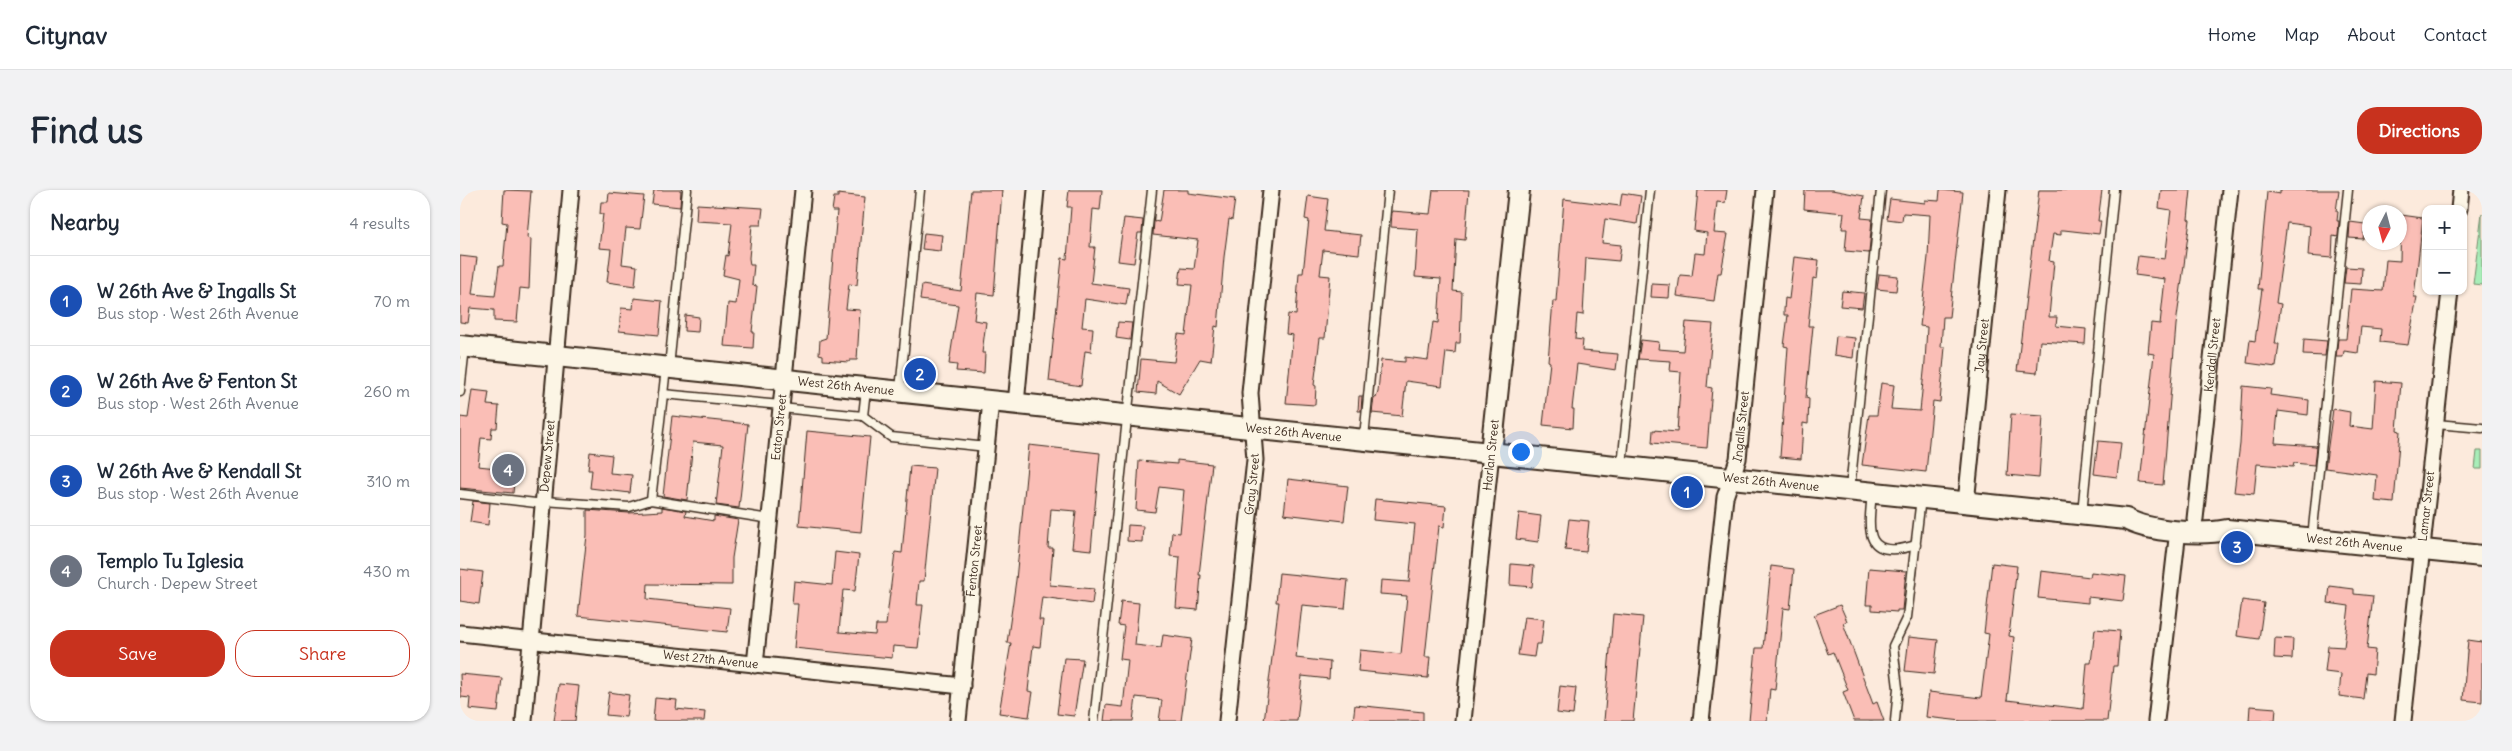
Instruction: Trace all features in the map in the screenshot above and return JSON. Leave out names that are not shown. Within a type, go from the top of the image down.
[{"type":"street","name":"Depew Street","points":[[524,721],[558,356],[557,336],[571,190]]},
{"type":"street","name":"Eaton Street","points":[[755,665],[803,190]]},
{"type":"street","points":[[1016,404],[1036,190]]},
{"type":"street","name":"Gray Street","points":[[1227,721],[1255,460],[1250,394],[1271,190]]},
{"type":"street","name":"Harlan Street","points":[[1463,721],[1519,190]]},
{"type":"street","name":"Ingalls Street","points":[[1701,721],[1725,497],[1738,459],[1765,190]]},
{"type":"street","name":"Jay Street","points":[[1966,503],[1998,190]]},
{"type":"street","name":"Kendall Street","points":[[2195,519],[2230,190]]},
{"type":"street","points":[[2459,205],[2461,190]]},
{"type":"street","name":"Lamar Street","points":[[2403,721],[2450,295]]},
{"type":"street","name":"West 26th Avenue","points":[[463,347],[2082,514],[2126,519],[2138,526],[2211,533],[2227,530],[2482,556]]},
{"type":"street","name":"Fenton Street","points":[[958,721],[992,402]]},
{"type":"street","name":"West 26th Avenue","points":[[2126,519],[2140,513],[2213,520],[2227,530]]},
{"type":"street","points":[[2156,721],[2178,530]]},
{"type":"street","name":"West 27th Avenue","points":[[460,632],[962,686]]},
{"type":"lane","points":[[651,500],[687,190]]},
{"type":"lane","points":[[900,392],[920,190]]},
{"type":"lane","points":[[1094,721],[1152,190]]},
{"type":"lane","points":[[1364,440],[1388,190]]},
{"type":"lane","points":[[1622,467],[1650,190]]},
{"type":"lane","points":[[1850,491],[1881,190]]},
{"type":"lane","points":[[2082,514],[2114,190]]},
{"type":"lane","points":[[2312,538],[2348,190]]},
{"type":"lane","points":[[460,392],[463,347]]},
{"type":"lane","points":[[863,416],[866,388]]},
{"type":"lane","points":[[663,394],[863,416],[891,437],[987,447]]},
{"type":"lane","points":[[2436,424],[2482,428]]},
{"type":"lane","points":[[1872,493],[1868,530],[1874,541],[1888,551],[1916,545]]},
{"type":"lane","points":[[460,494],[544,502],[629,507],[651,500],[770,519]]},
{"type":"lane","points":[[1894,721],[1898,688],[1893,646],[1908,617],[1921,498]]},
{"type":"green space","points":[[2482,213],[2482,285],[2473,284]]},
{"type":"green space","points":[[2477,451],[2482,451],[2482,469],[2475,469]]},
{"type":"building","points":[[504,190],[531,191],[527,238],[531,239],[529,289],[520,288],[517,322],[494,321],[494,310],[470,308],[468,323],[460,322],[460,256],[477,258],[472,294],[495,296],[499,266],[503,266],[507,223],[502,222]]},
{"type":"building","points":[[654,190],[681,190],[680,207],[652,204]]},
{"type":"building","points":[[971,190],[1002,190],[994,295],[977,293],[974,320],[986,322],[982,353],[985,353],[984,373],[956,371],[957,365],[949,364],[958,305],[920,300],[922,285],[961,291]]},
{"type":"building","points":[[1069,190],[1102,190],[1100,210],[1093,209],[1090,247],[1095,247],[1091,283],[1129,288],[1126,305],[1085,299],[1082,327],[1093,328],[1091,352],[1085,351],[1081,386],[1049,381],[1062,258],[1067,259],[1071,207],[1067,207]]},
{"type":"building","points":[[1164,190],[1188,190],[1188,193],[1235,199],[1232,220],[1229,219],[1218,327],[1215,326],[1211,361],[1200,359],[1179,394],[1157,381],[1156,394],[1138,392],[1141,359],[1174,362],[1178,334],[1186,335],[1192,285],[1179,284],[1181,268],[1194,269],[1198,240],[1153,235],[1154,221],[1159,222]]},
{"type":"building","points":[[1433,190],[1469,190],[1465,240],[1456,239],[1453,291],[1462,292],[1460,343],[1456,343],[1455,353],[1446,352],[1442,386],[1406,381],[1402,416],[1372,413],[1374,397],[1376,398],[1378,392],[1381,360],[1405,362],[1405,357],[1428,360],[1433,322],[1438,323],[1441,279],[1415,277],[1418,229],[1391,227],[1392,211],[1430,214]]},
{"type":"building","points":[[1698,190],[1727,190],[1725,203],[1717,202],[1714,233],[1728,234],[1721,273],[1718,273],[1714,301],[1677,296],[1680,275],[1692,276],[1695,253],[1705,254],[1707,233],[1694,231]]},
{"type":"building","points":[[1805,190],[1832,190],[1864,196],[1861,218],[1872,219],[1869,253],[1845,251],[1847,229],[1842,229],[1844,213],[1804,209]]},
{"type":"building","points":[[1940,190],[1963,192],[1949,317],[1943,317],[1941,347],[1945,347],[1940,402],[1933,401],[1926,472],[1862,465],[1869,415],[1877,415],[1881,383],[1894,385],[1891,409],[1920,411],[1927,327],[1920,326],[1928,257],[1930,215],[1903,213],[1902,221],[1887,219],[1890,199],[1925,203],[1925,200],[1939,201]]},
{"type":"building","points":[[2039,190],[2102,190],[2098,221],[2101,221],[2099,234],[2061,230],[2061,235],[2053,234],[2049,261],[2054,262],[2049,317],[2057,317],[2056,326],[2086,329],[2085,344],[2040,341],[2037,373],[2017,371]]},
{"type":"building","points":[[2161,190],[2191,190],[2188,219],[2190,220],[2176,325],[2163,485],[2140,483],[2154,354],[2148,353],[2151,323],[2160,324],[2165,279],[2135,275],[2138,256],[2165,259],[2171,210],[2159,208]]},
{"type":"building","points":[[2280,190],[2339,190],[2336,211],[2338,212],[2337,221],[2339,221],[2338,237],[2333,236],[2332,258],[2308,256],[2310,226],[2287,223],[2276,303],[2281,304],[2275,344],[2279,344],[2276,367],[2247,363],[2250,340],[2255,341],[2262,289],[2258,289],[2267,192],[2280,194]]},
{"type":"building","points":[[609,193],[644,196],[640,229],[626,228],[622,264],[637,266],[635,286],[607,282],[611,249],[599,248],[603,214],[600,214],[601,202],[608,202]]},
{"type":"building","points":[[1622,193],[1641,196],[1637,224],[1605,219],[1602,243],[1621,245],[1619,261],[1586,258],[1583,315],[1577,314],[1575,339],[1583,340],[1582,351],[1618,354],[1616,370],[1577,364],[1572,409],[1574,409],[1573,428],[1543,425],[1550,362],[1548,361],[1553,301],[1556,301],[1564,199],[1620,206]]},
{"type":"building","points":[[838,194],[865,197],[857,285],[849,284],[846,309],[860,310],[857,360],[850,360],[849,362],[823,360],[823,355],[819,354],[820,340],[826,338],[837,211],[832,211],[834,197],[838,197]]},
{"type":"building","points":[[1308,196],[1328,199],[1324,231],[1361,235],[1359,254],[1323,250],[1320,275],[1330,276],[1325,338],[1320,338],[1314,385],[1316,386],[1315,405],[1286,403],[1293,335],[1286,334],[1288,314],[1296,315],[1299,273],[1303,273],[1309,220],[1305,219]]},
{"type":"building","points":[[697,204],[763,208],[761,225],[752,225],[749,258],[750,265],[754,265],[752,285],[757,286],[752,332],[754,332],[753,348],[724,346],[728,303],[736,304],[739,279],[723,275],[726,255],[728,256],[732,223],[696,221]]},
{"type":"building","points":[[2407,216],[2422,218],[2414,297],[2417,297],[2408,345],[2380,342],[2381,329],[2361,327],[2358,353],[2344,351],[2343,357],[2336,357],[2338,339],[2346,339],[2351,289],[2383,291],[2386,260],[2400,261],[2400,250],[2407,250]]},
{"type":"building","points":[[1124,218],[1143,220],[1142,233],[1138,233],[1134,263],[1118,261]]},
{"type":"building","points":[[2350,222],[2362,224],[2362,239],[2349,238]]},
{"type":"building","points":[[924,233],[942,235],[940,251],[922,249]]},
{"type":"building","points":[[1794,257],[1819,260],[1817,279],[1813,278],[1808,326],[1813,326],[1806,398],[1809,399],[1808,424],[1803,423],[1801,459],[1780,457],[1788,347],[1784,346],[1788,315],[1784,315],[1784,310],[1785,298],[1789,299]]},
{"type":"building","points":[[2346,267],[2362,268],[2361,284],[2344,283]]},
{"type":"building","points":[[1879,274],[1898,276],[1896,291],[1877,289]]},
{"type":"building","points":[[1652,284],[1670,285],[1669,298],[1651,297]]},
{"type":"building","points":[[1842,291],[1864,293],[1862,308],[1840,306]]},
{"type":"building","points":[[634,298],[662,301],[659,335],[619,331],[621,308],[633,309]]},
{"type":"building","points":[[685,315],[699,317],[698,332],[684,331]]},
{"type":"building","points":[[1118,322],[1132,323],[1130,340],[1116,338]]},
{"type":"building","points":[[1686,322],[1713,324],[1707,387],[1712,388],[1707,448],[1652,443],[1653,430],[1677,432],[1681,372],[1670,371],[1671,361],[1638,359],[1641,340],[1659,342],[1658,349],[1683,351]]},
{"type":"building","points":[[1836,336],[1855,338],[1853,358],[1834,355]]},
{"type":"building","points":[[2304,339],[2327,341],[2325,356],[2303,355]]},
{"type":"building","points":[[2376,381],[2401,383],[2397,430],[2400,431],[2394,503],[2375,501],[2377,475],[2325,468],[2333,409],[2350,412],[2349,426],[2373,429]]},
{"type":"building","points":[[2243,386],[2271,389],[2270,395],[2309,400],[2308,415],[2278,411],[2275,443],[2316,446],[2314,465],[2294,463],[2293,467],[2257,464],[2254,494],[2234,492],[2240,444]]},
{"type":"building","points":[[472,390],[489,392],[487,405],[499,406],[497,428],[492,428],[491,439],[481,438],[478,466],[515,470],[513,493],[460,488],[460,417],[468,418]]},
{"type":"building","points":[[1359,396],[1362,396],[1361,411],[1358,411]]},
{"type":"building","points":[[2011,414],[2043,416],[2039,478],[2007,475]]},
{"type":"building","points":[[672,416],[748,424],[739,508],[716,505],[723,445],[693,442],[687,500],[663,496]]},
{"type":"building","points":[[807,431],[870,437],[861,532],[799,526]]},
{"type":"building","points":[[2098,441],[2121,443],[2117,477],[2094,474]]},
{"type":"building","points":[[1029,445],[1100,453],[1091,550],[1072,548],[1076,511],[1051,509],[1048,548],[1053,548],[1050,585],[1094,589],[1092,604],[1042,597],[1039,620],[1043,620],[1040,647],[1033,646],[1028,691],[1033,692],[1029,717],[999,713],[1011,643],[1007,643],[1016,580]]},
{"type":"building","points":[[590,452],[612,455],[610,473],[632,475],[630,493],[590,488],[592,470],[588,470]]},
{"type":"building","points":[[1177,460],[1212,464],[1199,575],[1201,575],[1198,610],[1176,608],[1180,557],[1170,556],[1172,532],[1180,533],[1184,490],[1159,487],[1155,512],[1136,510],[1139,461],[1177,464]]},
{"type":"building","points":[[910,466],[935,468],[924,581],[919,581],[917,605],[923,605],[918,648],[893,646],[892,658],[794,648],[798,604],[792,604],[794,581],[832,585],[835,552],[859,555],[855,591],[843,590],[839,632],[875,635],[876,625],[886,625],[895,552],[902,553]]},
{"type":"building","points":[[1288,479],[1348,486],[1344,521],[1284,514]]},
{"type":"building","points":[[1375,499],[1446,506],[1444,527],[1439,526],[1425,657],[1430,657],[1428,678],[1358,671],[1360,650],[1401,654],[1407,596],[1380,594],[1381,580],[1409,582],[1415,524],[1373,520]]},
{"type":"building","points":[[473,501],[490,503],[488,525],[470,522]]},
{"type":"building","points":[[662,507],[686,511],[685,516],[714,521],[714,516],[738,520],[732,558],[732,585],[648,584],[647,599],[730,608],[727,632],[578,616],[587,535],[587,510],[629,513],[662,511]]},
{"type":"building","points":[[1519,513],[1541,516],[1538,542],[1516,539]]},
{"type":"building","points":[[1569,519],[1589,521],[1586,552],[1565,550]]},
{"type":"building","points":[[1128,525],[1143,526],[1142,542],[1127,541]]},
{"type":"building","points":[[1992,563],[2017,566],[2009,636],[2014,637],[2007,700],[2083,709],[2087,663],[2091,663],[2095,629],[2120,631],[2117,666],[2113,666],[2107,721],[1962,721],[1926,717],[1929,692],[1981,698],[1989,634],[1984,633]]},
{"type":"building","points":[[1511,564],[1534,566],[1532,587],[1510,585]]},
{"type":"building","points":[[1771,566],[1794,569],[1790,609],[1783,608],[1775,690],[1770,689],[1767,721],[1749,721],[1756,648],[1763,648]]},
{"type":"building","points":[[1869,568],[1906,571],[1902,610],[1897,610],[1897,612],[1872,610],[1872,605],[1866,605]]},
{"type":"building","points":[[460,569],[483,572],[479,604],[460,601]]},
{"type":"building","points":[[2041,571],[2090,577],[2091,572],[2126,576],[2123,601],[2088,597],[2088,603],[2038,598]]},
{"type":"building","points":[[1279,573],[1348,580],[1345,609],[1302,605],[1296,658],[1330,662],[1329,679],[1302,676],[1297,721],[1264,721],[1279,602],[1276,602]]},
{"type":"building","points":[[2330,586],[2354,589],[2354,594],[2373,596],[2367,649],[2375,650],[2373,674],[2366,673],[2363,699],[2339,696],[2341,674],[2325,672],[2328,646],[2344,647],[2349,606],[2328,603]]},
{"type":"building","points":[[2242,600],[2264,603],[2259,639],[2237,636]]},
{"type":"building","points":[[1121,601],[1139,603],[1135,645],[1161,648],[1163,635],[1192,639],[1181,721],[1159,721],[1162,700],[1136,697],[1133,721],[1104,721],[1106,705],[1123,707],[1128,660],[1120,659],[1124,626],[1118,625]]},
{"type":"building","points":[[1840,605],[1847,621],[1843,623],[1873,704],[1877,702],[1884,721],[1854,721],[1843,692],[1848,690],[1833,652],[1828,654],[1814,615]]},
{"type":"building","points":[[1613,614],[1643,617],[1633,721],[1604,721]]},
{"type":"building","points":[[1524,617],[1544,619],[1541,644],[1536,644],[1534,657],[1518,655]]},
{"type":"building","points":[[1909,637],[1938,640],[1934,674],[1905,671]]},
{"type":"building","points":[[2275,638],[2293,639],[2292,659],[2274,658]]},
{"type":"building","points":[[2468,640],[2482,642],[2482,702],[2463,700]]},
{"type":"building","points":[[1064,658],[1083,659],[1074,716],[1057,714]]},
{"type":"building","points":[[460,674],[502,678],[498,712],[469,709],[470,698],[461,697]]},
{"type":"building","points":[[559,684],[579,686],[575,721],[554,721]]},
{"type":"building","points":[[1560,686],[1576,688],[1573,715],[1557,713]]},
{"type":"building","points":[[609,692],[629,695],[626,717],[606,715]]},
{"type":"building","points":[[655,698],[677,700],[676,709],[705,712],[704,721],[653,721]]},
{"type":"building","points":[[1355,705],[1423,712],[1423,721],[1353,721]]},
{"type":"building","points":[[2250,706],[2276,708],[2275,721],[2249,721]]},
{"type":"place","name":"W 26th Ave & Fenton St","points":[[920,374]]},
{"type":"place","name":"Templo Tu Iglesia","points":[[508,470]]},
{"type":"place","name":"W 26th Ave & Ingalls St","points":[[1687,492]]},
{"type":"place","name":"W 26th Ave & Kendall St","points":[[2237,547]]}]
